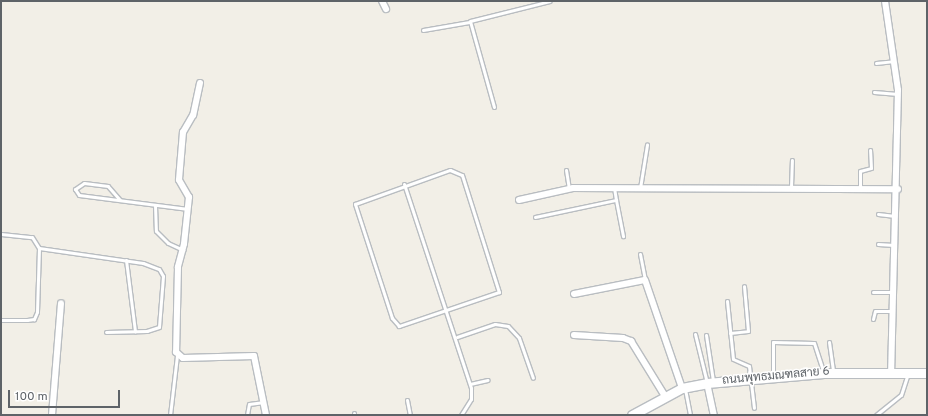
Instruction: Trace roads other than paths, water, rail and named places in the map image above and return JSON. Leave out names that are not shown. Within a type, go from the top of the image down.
[{"type":"main road","name":"ถนนพุทธมณฑลสาย 6","points":[[632,415],[644,411],[662,398],[684,388],[710,383],[752,378],[833,372],[891,371],[927,373]]},
{"type":"street","points":[[382,1],[386,9]]},
{"type":"street","points":[[885,1],[896,61],[898,94],[898,189],[891,371]]},
{"type":"street","points":[[200,83],[193,115],[183,132],[179,180],[188,192],[188,209],[183,250],[178,266],[178,355],[183,358],[254,356],[266,415]]},
{"type":"street","points":[[519,200],[569,189],[860,187],[898,189]]},
{"type":"street","points":[[574,294],[645,280],[684,388]]},
{"type":"street","points":[[52,415],[61,303]]},
{"type":"street","points":[[574,335],[623,338],[631,341],[662,398]]},
{"type":"street","points":[[710,383],[714,415]]},
{"type":"lane","points":[[423,30],[469,22],[550,1]]},
{"type":"lane","points":[[469,22],[494,107]]},
{"type":"lane","points":[[876,63],[896,61]]},
{"type":"lane","points":[[874,92],[898,94]]},
{"type":"lane","points":[[640,188],[647,145]]},
{"type":"lane","points":[[860,187],[860,172],[871,168],[870,150]]},
{"type":"lane","points":[[791,187],[792,160]]},
{"type":"lane","points":[[450,170],[462,175],[500,289],[496,296],[405,326],[395,324],[358,220],[357,201],[404,184],[450,170]]},
{"type":"lane","points":[[566,170],[569,189]]},
{"type":"lane","points":[[120,200],[108,186],[84,184],[75,189],[79,195],[188,209]]},
{"type":"lane","points":[[404,184],[457,337],[470,384],[471,399],[461,415]]},
{"type":"lane","points":[[614,188],[623,236]]},
{"type":"lane","points":[[535,217],[616,200]]},
{"type":"lane","points":[[155,205],[156,230],[168,242],[183,250]]},
{"type":"lane","points":[[878,214],[897,216]]},
{"type":"lane","points":[[1,234],[32,237],[39,248],[37,312],[34,318],[27,320],[1,320]]},
{"type":"lane","points":[[878,244],[896,245]]},
{"type":"lane","points":[[39,248],[152,264],[163,276],[159,327],[134,331],[106,332]]},
{"type":"lane","points":[[640,254],[645,280]]},
{"type":"lane","points":[[126,260],[134,331]]},
{"type":"lane","points":[[730,333],[748,331],[744,286]]},
{"type":"lane","points":[[873,292],[894,292]]},
{"type":"lane","points":[[727,301],[733,360],[748,364],[752,378],[754,408]]},
{"type":"lane","points":[[873,318],[875,311],[893,311]]},
{"type":"lane","points":[[457,337],[495,324],[508,326],[519,338],[532,378]]},
{"type":"lane","points":[[695,334],[710,383]]},
{"type":"lane","points":[[706,335],[710,383]]},
{"type":"lane","points":[[773,377],[773,342],[814,343],[824,373]]},
{"type":"lane","points":[[829,342],[833,372]]},
{"type":"lane","points":[[170,415],[178,355]]},
{"type":"lane","points":[[876,415],[901,395],[909,372]]},
{"type":"lane","points":[[470,384],[488,380]]},
{"type":"lane","points":[[684,388],[690,415]]},
{"type":"lane","points":[[407,400],[410,415]]},
{"type":"lane","points":[[247,415],[249,404],[264,402]]}]
